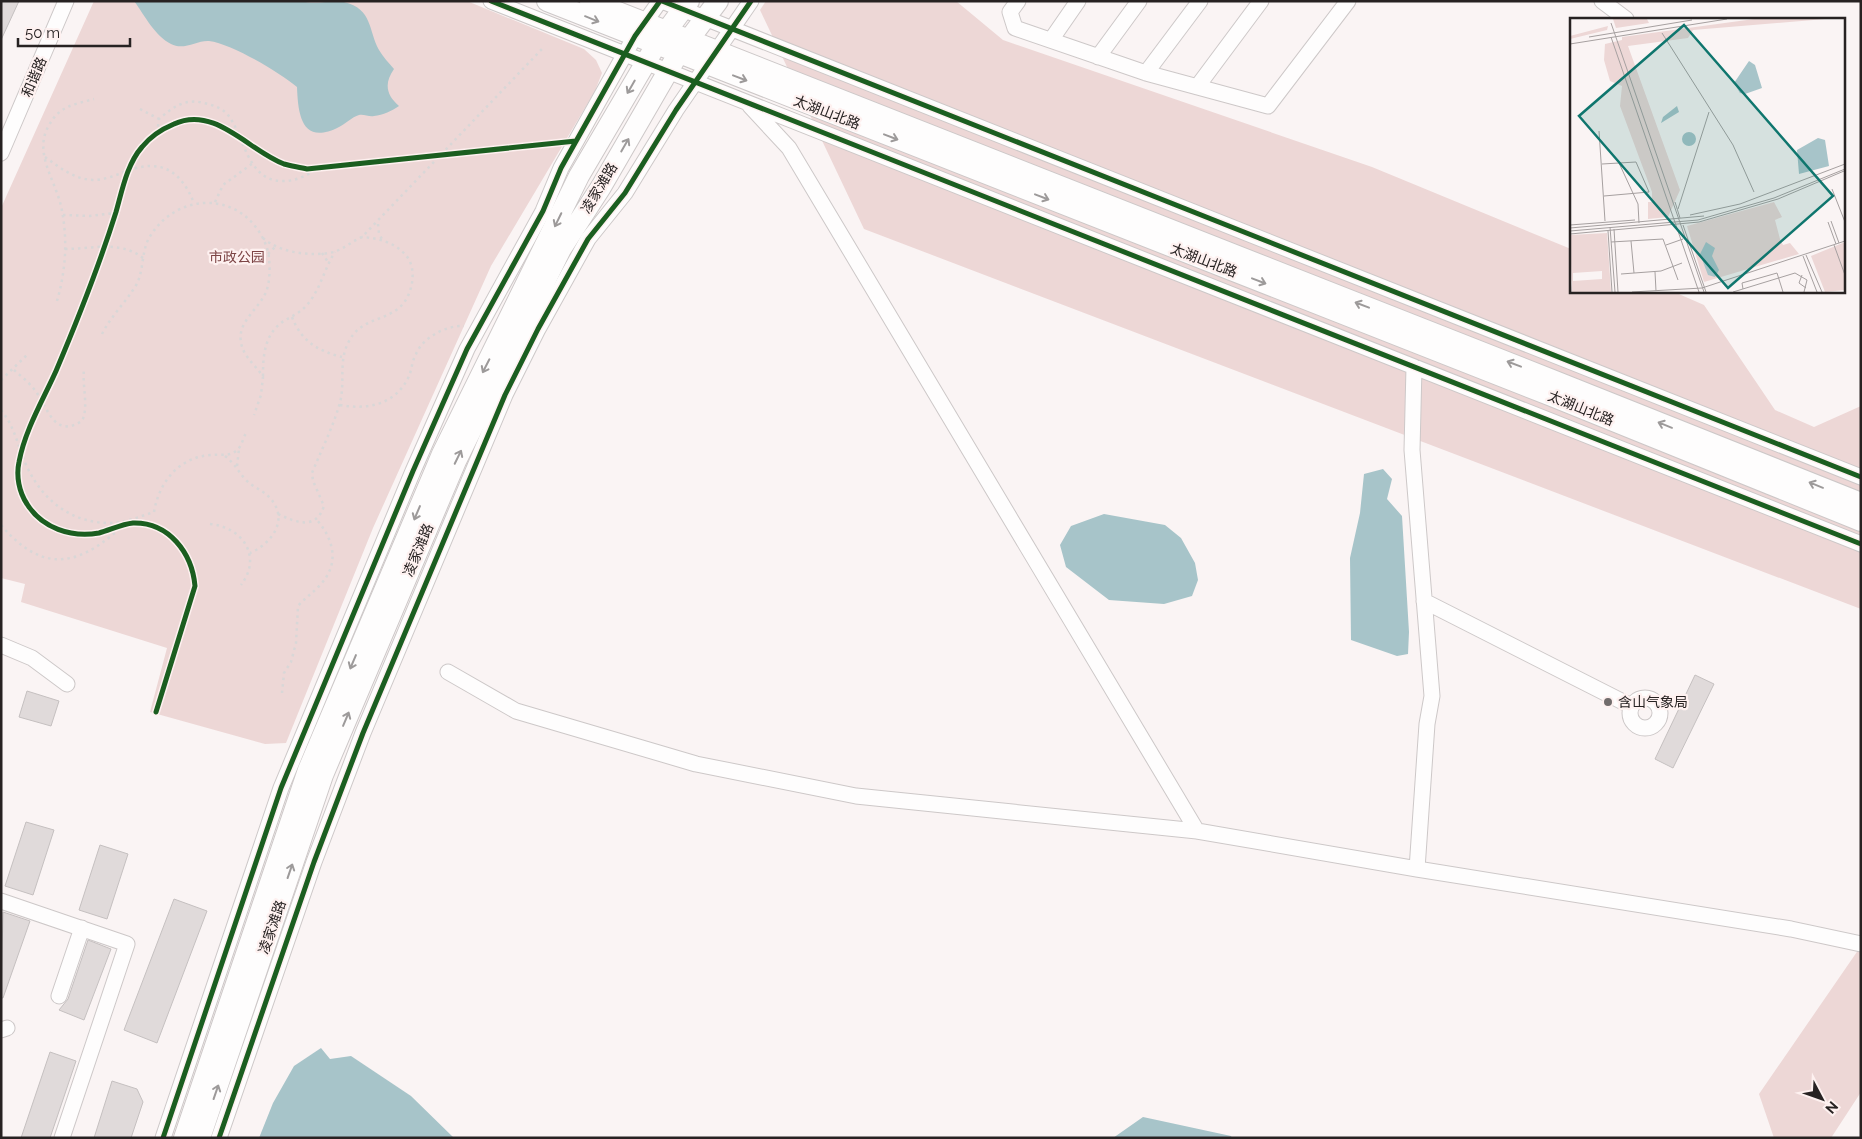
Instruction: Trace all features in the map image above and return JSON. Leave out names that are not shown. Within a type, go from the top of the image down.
[{"type":"main road","name":"太湖山北路","points":[[547,1],[661,38],[1861,521]]},
{"type":"main road","name":"太湖山北路","points":[[590,1],[639,30]]},
{"type":"main road","name":"凌家滩路","points":[[200,1138],[323,775],[456,460],[561,249],[601,187],[683,47],[718,1]]},
{"type":"main road","name":"凌家滩路","points":[[184,1138],[308,770],[442,454],[579,176],[645,62],[686,5]]},
{"type":"main road","name":"太湖山北路","points":[[712,59],[1564,384],[1861,503]]},
{"type":"street","name":"和谐路","points":[[1,154],[66,1]]},
{"type":"street","points":[[491,1],[1861,544]]},
{"type":"street","points":[[164,1138],[281,788],[413,471],[467,349],[543,211],[561,168],[639,30],[661,1],[686,5],[705,18],[732,29],[1861,477]]},
{"type":"street","points":[[219,1138],[314,862],[363,733],[505,395],[538,329],[588,239],[625,193],[695,82],[751,1]]},
{"type":"street","points":[[1018,1],[1010,12],[1015,28],[1146,73],[1268,106],[1348,1]]},
{"type":"street","points":[[1051,40],[1078,1]]},
{"type":"street","points":[[1098,57],[1139,1]]},
{"type":"street","points":[[1146,73],[1200,1]]},
{"type":"street","points":[[1197,87],[1261,1]]},
{"type":"street","points":[[1602,1],[1625,18]]},
{"type":"street","points":[[748,103],[789,148],[1197,831]]},
{"type":"street","points":[[1414,367],[1412,450],[1432,696],[1427,724],[1417,869]]},
{"type":"street","points":[[1424,602],[1631,706]]},
{"type":"street","points":[[1,645],[32,658],[67,684]]},
{"type":"street","points":[[448,672],[516,711],[696,764],[856,796],[1197,831],[1417,869],[1791,929],[1861,944]]},
{"type":"street","points":[[1,901],[127,944],[62,1138]]},
{"type":"street","points":[[59,996],[82,928]]},
{"type":"path","points":[[254,415],[261,395],[264,349],[271,334],[280,324],[307,306],[320,285],[328,262],[335,252],[362,236],[378,222],[542,49]]},
{"type":"path","points":[[57,301],[63,280],[65,249],[63,215],[45,157],[42,138],[55,114],[68,106],[94,99]]},
{"type":"path","points":[[157,133],[159,119],[174,106],[188,101],[202,102],[216,106],[228,115],[253,163],[265,175],[280,182],[299,179],[321,167]]},
{"type":"path","points":[[140,109],[159,119]]},
{"type":"path","points":[[152,138],[163,130]]},
{"type":"path","points":[[232,132],[252,145]]},
{"type":"path","points":[[432,156],[451,154]]},
{"type":"path","points":[[45,157],[75,177],[94,180],[157,165],[170,170],[182,180],[194,203]]},
{"type":"path","points":[[128,172],[133,162]]},
{"type":"path","points":[[215,203],[223,185],[253,163]]},
{"type":"path","points":[[307,169],[330,166]]},
{"type":"path","points":[[102,334],[108,321],[136,287],[148,240],[167,216],[194,203],[215,203],[237,210],[255,226],[263,238],[268,254],[270,267],[266,292],[242,329],[240,342],[247,358],[263,377]]},
{"type":"path","points":[[112,222],[118,204]]},
{"type":"path","points":[[63,215],[90,216],[115,213]]},
{"type":"path","points":[[378,222],[379,234],[383,241]]},
{"type":"path","points":[[317,520],[324,506],[312,481],[312,473],[340,405],[342,357],[349,340],[369,320],[400,308],[409,292],[413,274],[409,260],[399,247],[362,236]]},
{"type":"path","points":[[263,238],[276,246],[298,252],[335,252]]},
{"type":"path","points":[[101,255],[107,239]]},
{"type":"path","points":[[65,249],[117,246],[132,250],[142,258]]},
{"type":"path","points":[[268,254],[276,246]]},
{"type":"path","points":[[322,253],[328,262]]},
{"type":"path","points":[[292,317],[297,331],[309,343],[325,353],[342,357]]},
{"type":"path","points":[[340,405],[366,408],[383,403],[405,383],[416,353],[426,341],[455,326],[466,326]]},
{"type":"path","points":[[1,380],[27,356]]},
{"type":"path","points":[[14,370],[30,384],[52,419],[60,425],[68,426],[82,421],[85,414],[83,393],[84,370]]},
{"type":"path","points":[[38,410],[45,393]]},
{"type":"path","points":[[1,410],[12,424],[27,468],[40,490],[53,504],[68,514],[94,522],[114,523],[154,512],[156,496],[167,478],[178,466],[201,456],[224,455],[239,449]]},
{"type":"path","points":[[237,466],[239,449],[246,433]]},
{"type":"path","points":[[18,463],[24,443]]},
{"type":"path","points":[[224,455],[237,466],[245,479],[269,496],[278,514],[276,531],[270,541],[250,553]]},
{"type":"path","points":[[278,514],[299,522],[317,520]]},
{"type":"path","points":[[1,525],[31,553],[55,559],[74,558],[91,552],[108,541],[129,520]]},
{"type":"path","points":[[282,694],[284,673],[291,662],[296,643],[298,606],[328,575],[333,560],[333,545],[327,531],[317,520]]},
{"type":"path","points":[[107,530],[132,523],[142,524]]},
{"type":"path","points":[[210,524],[227,528],[239,536],[250,553],[251,566],[241,585]]},
{"type":"green space","name":"市政公园","points":[[94,1],[467,1],[584,49],[596,60],[602,73],[595,91],[491,266],[373,528],[286,743],[265,744],[150,712],[167,648],[21,602],[25,584],[1,578],[1,208]]},
{"type":"green space","points":[[766,1],[956,1],[1003,40],[1372,167],[1570,249],[1570,292],[1674,292],[1704,305],[1775,410],[1814,427],[1861,406],[1861,609],[864,229],[760,10]]},
{"type":"green space","points":[[1861,946],[1861,1092],[1831,1138],[1774,1138],[1759,1094]]},
{"type":"water","points":[[134,1],[301,1],[312,3],[344,2],[353,5],[365,15],[379,50],[394,69],[389,79],[388,89],[391,98],[399,106],[377,115],[359,115],[339,127],[327,132],[317,133],[304,125],[299,108],[297,87],[289,81],[255,60],[219,43],[204,41],[186,46],[171,44],[155,31]]},
{"type":"water","points":[[1383,469],[1392,479],[1387,499],[1402,516],[1409,632],[1408,654],[1397,656],[1351,640],[1350,558],[1360,513],[1364,474]]},
{"type":"water","points":[[1104,514],[1165,525],[1181,538],[1195,563],[1198,580],[1192,596],[1164,604],[1109,600],[1066,567],[1060,545],[1071,526]]},
{"type":"water","points":[[321,1048],[330,1059],[351,1056],[411,1096],[454,1138],[259,1138],[273,1103],[294,1066]]},
{"type":"water","points":[[1143,1117],[1231,1136],[1232,1138],[1113,1138]]},
{"type":"building","points":[[1,1],[19,1],[1,40]]},
{"type":"building","points":[[1695,675],[1714,684],[1673,768],[1655,759]]},
{"type":"building","points":[[27,691],[59,701],[51,726],[19,717]]},
{"type":"building","points":[[26,822],[54,830],[33,895],[5,886]]},
{"type":"building","points":[[100,845],[128,854],[107,919],[79,910]]},
{"type":"building","points":[[174,899],[207,911],[157,1043],[124,1030]]},
{"type":"building","points":[[3,912],[30,921],[3,998],[1,998]]},
{"type":"building","points":[[88,940],[111,949],[84,1020],[59,1010],[68,999]]},
{"type":"building","points":[[50,1052],[76,1061],[50,1138],[21,1138]]},
{"type":"building","points":[[112,1081],[137,1089],[143,1102],[131,1138],[94,1138]]},
{"type":"cycle path","points":[[491,1],[1861,544]]},
{"type":"cycle path","points":[[163,1138],[281,788],[413,471],[467,349],[543,211],[561,168],[635,36],[660,1]]},
{"type":"cycle path","points":[[662,1],[1861,477]]},
{"type":"cycle path","points":[[219,1138],[314,862],[363,733],[505,395],[538,329],[588,239],[625,193],[676,110],[751,1]]},
{"type":"cycle path","points":[[156,712],[195,586],[193,574],[184,551],[168,534],[146,524],[133,523],[99,533],[88,534],[78,534],[58,529],[49,525],[33,512],[24,499],[18,478],[19,462],[25,438],[56,371],[80,312],[132,161],[142,147],[161,131],[174,124],[189,120],[204,120],[218,125],[271,158],[284,164],[307,169],[576,141]]},
{"type":"place","name":"含山气象局","points":[[1608,702]]}]
